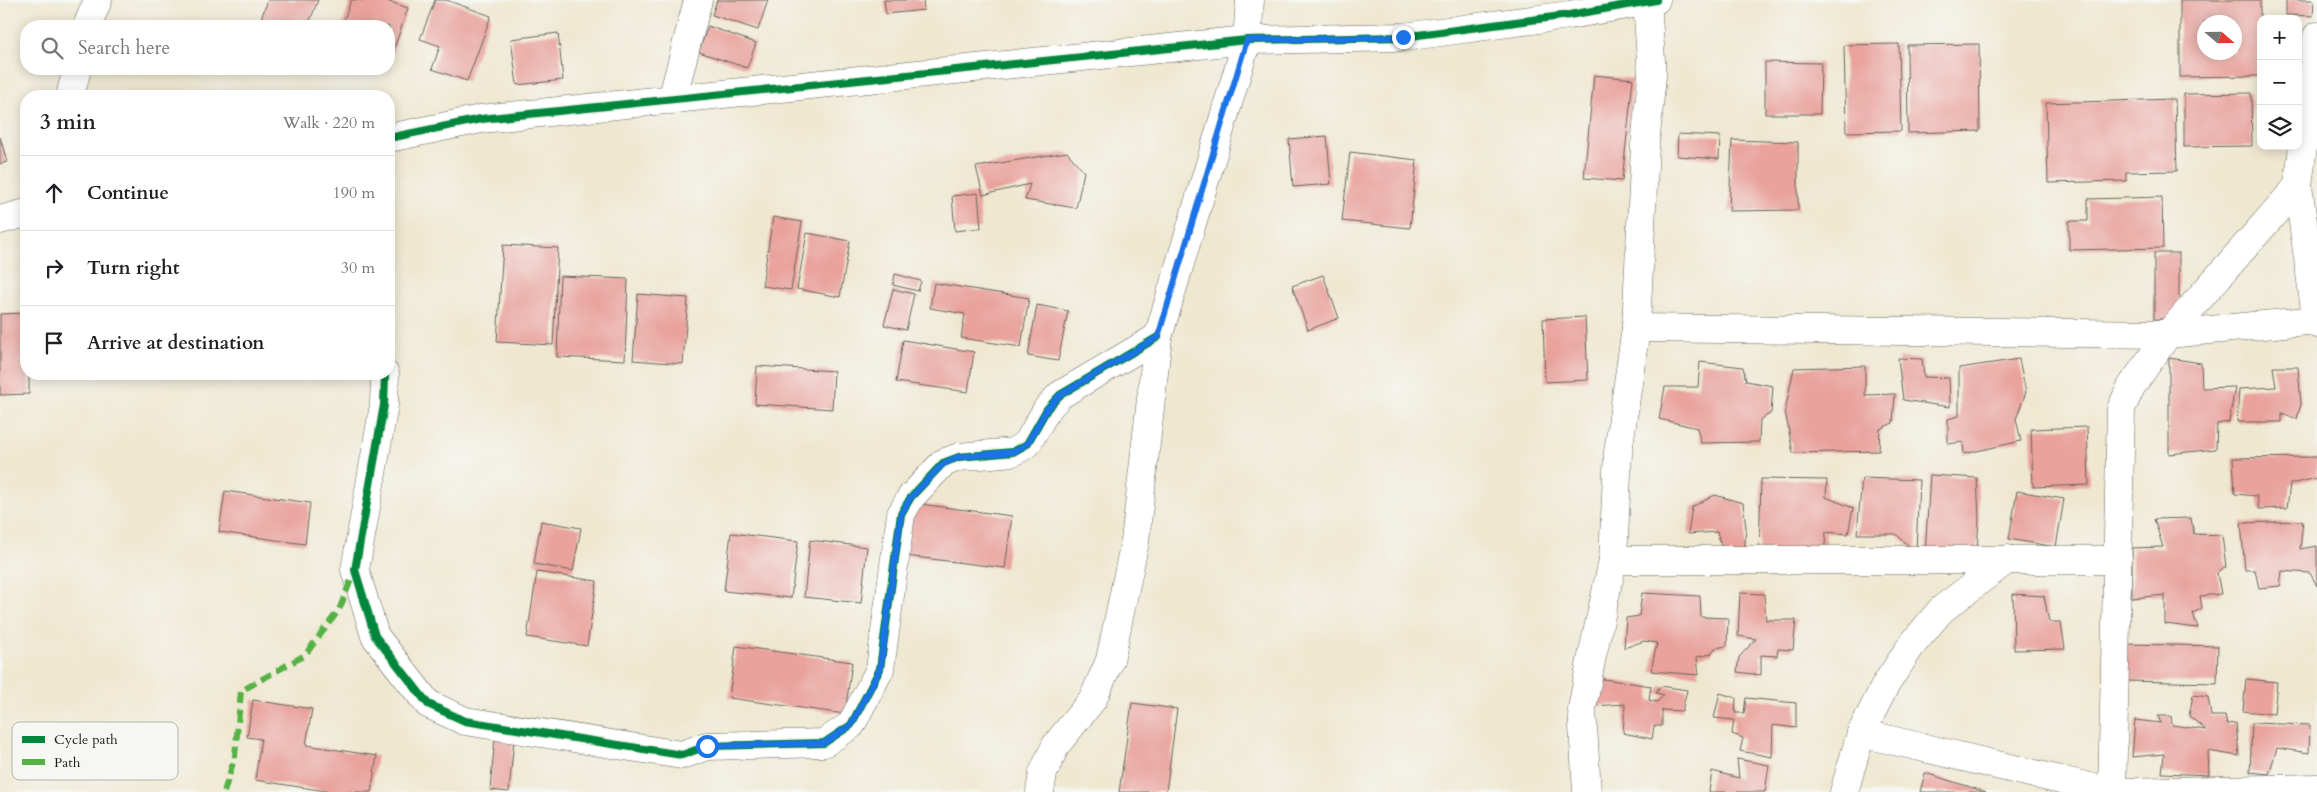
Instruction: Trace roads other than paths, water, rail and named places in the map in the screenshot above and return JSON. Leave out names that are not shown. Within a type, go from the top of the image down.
[{"type":"street","points":[[90,20],[98,0]]},
{"type":"street","points":[[672,100],[698,0]]},
{"type":"street","points":[[1040,792],[1044,773],[1056,745],[1093,700],[1110,660],[1135,541],[1158,337],[1247,40],[1250,0]]},
{"type":"street","points":[[395,137],[481,119],[1247,40],[1403,37],[1568,7],[1652,1],[1652,76],[1645,145],[1636,328],[1618,452],[1613,560],[1590,661],[1582,709],[1587,792]]},
{"type":"street","points":[[2317,36],[2298,186],[2317,324]]},
{"type":"street","points":[[72,90],[75,75]]},
{"type":"street","points":[[1861,733],[2111,792],[2121,409],[2131,388],[2168,334],[2298,186]]},
{"type":"street","points":[[0,220],[20,215]]},
{"type":"street","points":[[1636,328],[2168,334],[2317,320]]},
{"type":"street","points":[[385,380],[384,405],[355,570],[375,636],[428,704],[465,721],[682,755],[707,746],[824,743],[851,725],[880,669],[901,514],[911,497],[943,464],[958,457],[1013,452],[1027,444],[1047,409],[1060,395],[1158,337]]},
{"type":"street","points":[[1844,792],[1861,733],[1886,684],[1911,646],[1941,610],[2008,559]]},
{"type":"street","points":[[1613,560],[2118,560]]},
{"type":"street","points":[[2118,792],[2317,788]]}]
